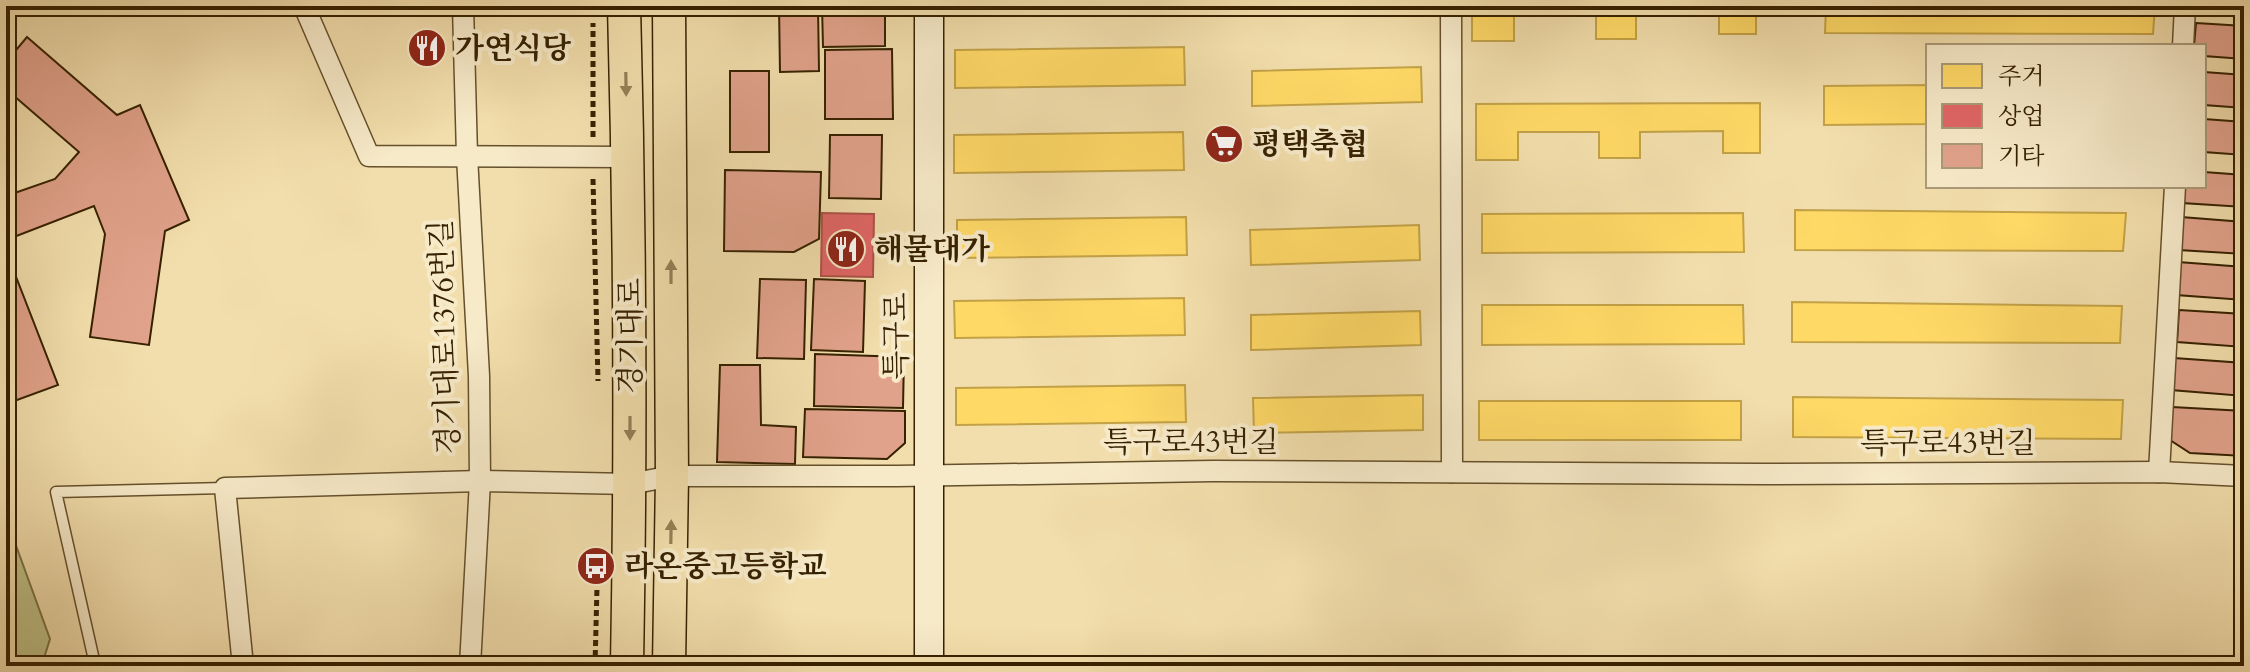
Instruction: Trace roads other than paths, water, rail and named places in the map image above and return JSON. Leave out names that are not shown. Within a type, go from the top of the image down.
[{"type":"main road","name":"경기대로","points":[[624,6],[630,484],[627,666]]},
{"type":"main road","name":"경기대로","points":[[669,6],[672,476],[669,666]]},
{"type":"street","points":[[304,6],[369,156],[628,157]]},
{"type":"street","name":"경기대로1376번길","points":[[463,6],[467,156],[479,376],[480,481],[470,666]]},
{"type":"street","name":"특구로","points":[[929,6],[929,666]]},
{"type":"street","points":[[1451,6],[1452,472]]},
{"type":"street","points":[[2183,44],[2185,6]]},
{"type":"street","points":[[2159,472],[2175,188]]},
{"type":"street","name":"특구로43번길","points":[[225,488],[480,481],[630,484],[672,476],[1197,471],[2159,472],[2244,476]]},
{"type":"street","points":[[225,488],[243,666]]},
{"type":"lane","points":[[87,666],[94,660],[56,492],[225,488]]},
{"type":"place","name":"가연식당","points":[[427,48]]},
{"type":"place","name":"평택축협","points":[[1224,144]]},
{"type":"place","name":"해물대가","points":[[846,249]]},
{"type":"place","name":"라온중고등학교","points":[[596,566]]}]
